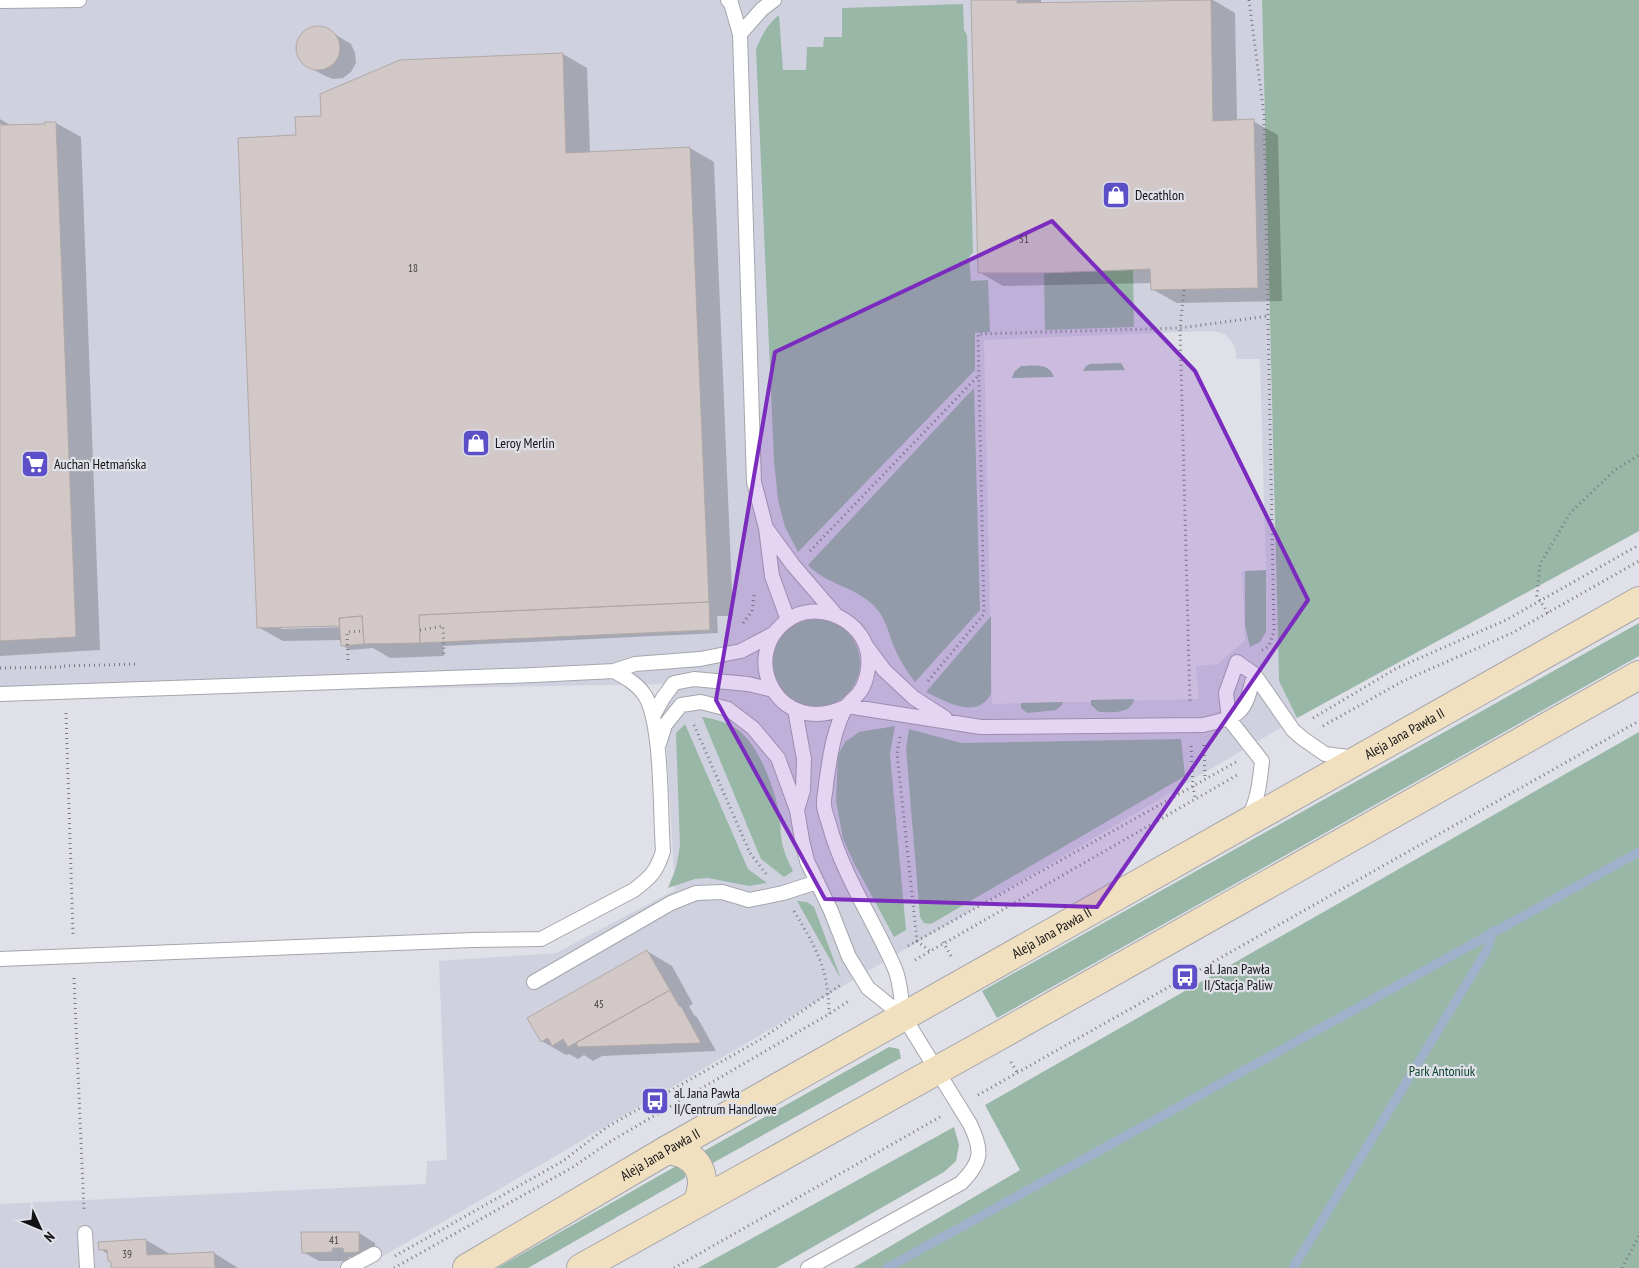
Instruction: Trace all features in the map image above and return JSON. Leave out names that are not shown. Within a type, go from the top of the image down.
[{"type":"main road","name":"Aleja Jana Pawła II","points":[[467,1268],[667,1150],[1639,601]]},
{"type":"main road","points":[[581,1268],[937,1071],[1639,675]]},
{"type":"main road","points":[[667,1150],[678,1151],[688,1156],[696,1163],[701,1172],[703,1183],[697,1204]]},
{"type":"lane","points":[[0,1],[80,0]]},
{"type":"lane","points":[[728,0],[731,3],[740,34],[754,482],[766,528],[772,576],[788,620]]},
{"type":"lane","points":[[740,34],[762,9],[774,0]]},
{"type":"lane","points":[[766,528],[793,566],[836,615],[854,627],[884,670],[914,698],[950,721]]},
{"type":"lane","points":[[0,694],[614,671],[635,664],[700,660],[741,651],[775,632],[788,620],[803,613],[819,611],[836,615]]},
{"type":"lane","points":[[775,632],[766,651],[766,671],[773,690],[782,702],[795,710],[808,714],[834,712],[846,706],[859,694],[866,679],[869,662],[866,646]]},
{"type":"lane","points":[[1246,822],[1255,805],[1259,790],[1262,761],[1229,719],[1226,693],[1238,662],[1254,674],[1293,730],[1325,754],[1359,758]]},
{"type":"lane","points":[[0,959],[472,940],[541,939],[634,890],[647,880],[658,867],[663,851],[657,749],[653,716],[644,694],[630,680],[614,671]]},
{"type":"lane","points":[[846,706],[980,726],[1197,725],[1229,719],[1238,712],[1246,703],[1254,674]]},
{"type":"lane","points":[[653,716],[674,683],[694,679],[748,684],[773,690]]},
{"type":"lane","points":[[657,749],[665,725],[682,705],[701,702],[728,709],[753,728],[778,758],[797,810],[807,861],[849,957],[868,988],[904,1017],[978,1140],[978,1162],[961,1183],[808,1268]]},
{"type":"lane","points":[[846,706],[831,745],[824,805],[835,848],[896,970],[904,1017]]},
{"type":"lane","points":[[795,710],[804,759],[803,790],[797,810]]},
{"type":"lane","points":[[534,982],[671,903],[696,893],[722,892],[749,900],[783,893],[817,882]]},
{"type":"lane","points":[[85,1233],[87,1268]]},
{"type":"lane","points":[[348,1268],[374,1254]]},
{"type":"path","points":[[1238,662],[1266,648],[1272,640],[1274,631],[1264,115],[1249,0]]},
{"type":"path","points":[[1184,290],[1180,328],[1197,725],[1205,780]]},
{"type":"path","points":[[914,698],[984,614],[978,334],[1180,328],[1268,316]]},
{"type":"path","points":[[793,566],[802,559],[979,374]]},
{"type":"path","points":[[1548,613],[1537,596],[1540,564],[1571,512],[1615,470],[1639,455]]},
{"type":"path","points":[[1293,730],[1397,668],[1506,620],[1639,545]]},
{"type":"path","points":[[740,629],[752,611],[756,583],[772,576]]},
{"type":"path","points":[[420,630],[443,626],[444,658],[454,657]]},
{"type":"path","points":[[348,660],[347,632],[363,631]]},
{"type":"path","points":[[338,660],[358,659]]},
{"type":"path","points":[[0,668],[142,664]]},
{"type":"path","points":[[64,666],[73,956],[85,1233]]},
{"type":"path","points":[[682,705],[693,721],[750,853],[760,868],[783,893],[814,946],[824,968],[829,991],[830,1014]]},
{"type":"path","points":[[896,970],[930,951],[917,941],[897,753],[904,714]]},
{"type":"path","points":[[674,1268],[1639,721]]},
{"type":"path","points":[[1195,799],[1192,786],[1197,725]]},
{"type":"path","points":[[888,956],[1255,751]]},
{"type":"path","points":[[392,1258],[563,1161],[607,1128],[761,1039],[829,991],[858,974]]},
{"type":"path","points":[[394,1268],[573,1167],[611,1141],[830,1014],[868,988]]},
{"type":"path","points":[[1622,1268],[1639,1236]]},
{"type":"highlighted area","points":[[1052,221],[1195,371],[1308,600],[1097,907],[825,899],[716,700],[775,352]]},
{"type":"shaded area","points":[[0,0],[1262,0],[1279,681],[1297,718],[479,1201],[362,1268],[0,1268],[0,1204],[426,1184],[427,1161],[447,1160],[439,961],[556,953],[675,890],[663,684],[0,696]],"holes":[[[1218,332],[1226,335],[1234,345],[1237,359],[1260,359],[1266,571],[1242,571],[1245,640],[1218,664],[1196,666],[1199,699],[992,704],[984,340]]]},
{"type":"green space","points":[[1262,0],[1639,0],[1639,531],[1297,718],[1279,681]]},
{"type":"green space","points":[[963,4],[964,30],[967,35],[973,252],[969,257],[971,281],[988,280],[990,332],[975,333],[975,370],[798,552],[785,527],[778,500],[774,461],[756,49],[765,30],[779,15],[783,70],[806,70],[807,47],[823,47],[824,37],[842,37],[842,8]]},
{"type":"green space","points":[[1133,270],[1134,327],[1045,330],[1044,273]]},
{"type":"green space","points":[[1121,363],[1125,370],[1083,371],[1090,364]]},
{"type":"green space","points":[[1021,366],[1045,367],[1052,372],[1054,377],[1012,378],[1014,372]]},
{"type":"green space","points":[[974,388],[980,610],[915,682],[899,658],[885,622],[876,608],[860,595],[815,572],[808,565]]},
{"type":"green space","points":[[1266,570],[1266,632],[1260,642],[1250,647],[1245,625],[1245,571]]},
{"type":"green space","points":[[991,616],[991,694],[985,702],[978,706],[961,706],[926,692]]},
{"type":"green space","points":[[816,619],[833,622],[841,626],[853,638],[857,646],[860,663],[857,680],[853,688],[841,700],[833,704],[816,707],[799,704],[791,700],[779,688],[775,680],[772,663],[775,646],[779,638],[791,626],[799,622]]},
{"type":"green space","points":[[1639,623],[1639,656],[997,1018],[982,991]]},
{"type":"green space","points":[[1134,699],[1129,708],[1120,712],[1099,712],[1091,705],[1091,700]]},
{"type":"green space","points":[[1063,702],[1056,710],[1027,713],[1021,708],[1021,703]]},
{"type":"green space","points":[[702,717],[721,721],[738,730],[746,737],[759,756],[773,791],[780,815],[782,844],[793,871],[784,877],[761,859]]},
{"type":"green space","points":[[685,724],[748,869],[767,883],[749,886],[708,878],[695,879],[668,888],[676,868],[680,846],[676,733]]},
{"type":"green space","points":[[895,726],[890,754],[906,930],[894,937],[843,839],[836,801],[838,755],[845,742],[859,732]]},
{"type":"green space","points":[[909,729],[961,743],[1181,739],[1185,776],[931,924],[924,923],[920,917],[906,749]]},
{"type":"green space","name":"Park Antoniuk","points":[[1639,732],[1639,1268],[853,1268],[1020,1170],[985,1105]]},
{"type":"green space","points":[[797,901],[807,902],[814,907],[841,979]]},
{"type":"green space","points":[[889,1047],[899,1049],[901,1058],[711,1164],[704,1151]]},
{"type":"green space","points":[[954,1127],[959,1145],[956,1161],[944,1172],[776,1268],[698,1268]]},
{"type":"green space","points":[[678,1165],[685,1170],[685,1178],[528,1268],[497,1268]]},
{"type":"building","name":"Decathlon","points":[[971,0],[1017,0],[1017,3],[1211,0],[1213,121],[1254,119],[1258,288],[1151,290],[1150,269],[1044,273],[978,273]]},
{"type":"building","points":[[318,26],[330,30],[336,36],[340,48],[336,60],[330,66],[318,70],[306,66],[300,60],[296,48],[300,36],[306,30]]},
{"type":"building","name":"Leroy Merlin","points":[[563,53],[566,153],[690,147],[709,602],[419,615],[420,643],[364,644],[362,616],[339,618],[340,626],[257,628],[238,138],[296,135],[295,117],[321,116],[320,94],[400,60]]},
{"type":"building","name":"Auchan Hetmańska","points":[[44,122],[56,122],[76,637],[0,641],[0,123],[2,125],[45,124]]},
{"type":"building","points":[[709,602],[710,630],[420,643],[419,615]]},
{"type":"building","points":[[362,616],[364,644],[341,646],[339,618]]},
{"type":"building","points":[[647,950],[670,990],[568,1047],[563,1039],[552,1046],[548,1038],[541,1042],[527,1018]]},
{"type":"building","points":[[670,990],[701,1043],[578,1047],[576,1043]]},
{"type":"building","points":[[301,1232],[359,1232],[359,1252],[344,1253],[343,1248],[333,1248],[332,1252],[302,1253]]},
{"type":"building","points":[[146,1239],[147,1255],[214,1252],[215,1268],[111,1268],[107,1250],[99,1250],[98,1242]]},
{"type":"waterway","points":[[887,1268],[1639,852]]},
{"type":"waterway","points":[[1293,1268],[1487,950],[1493,931]]},
{"type":"place","name":"Decathlon","points":[[1116,195]]},
{"type":"place","name":"Leroy Merlin","points":[[476,443]]},
{"type":"place","name":"Auchan Hetmańska","points":[[35,464]]},
{"type":"place","name":"al. Jana Pawła II/Stacja Paliw","points":[[1185,977]]},
{"type":"place","name":"al. Jana Pawła II/Centrum Handlowe","points":[[655,1101]]}]
